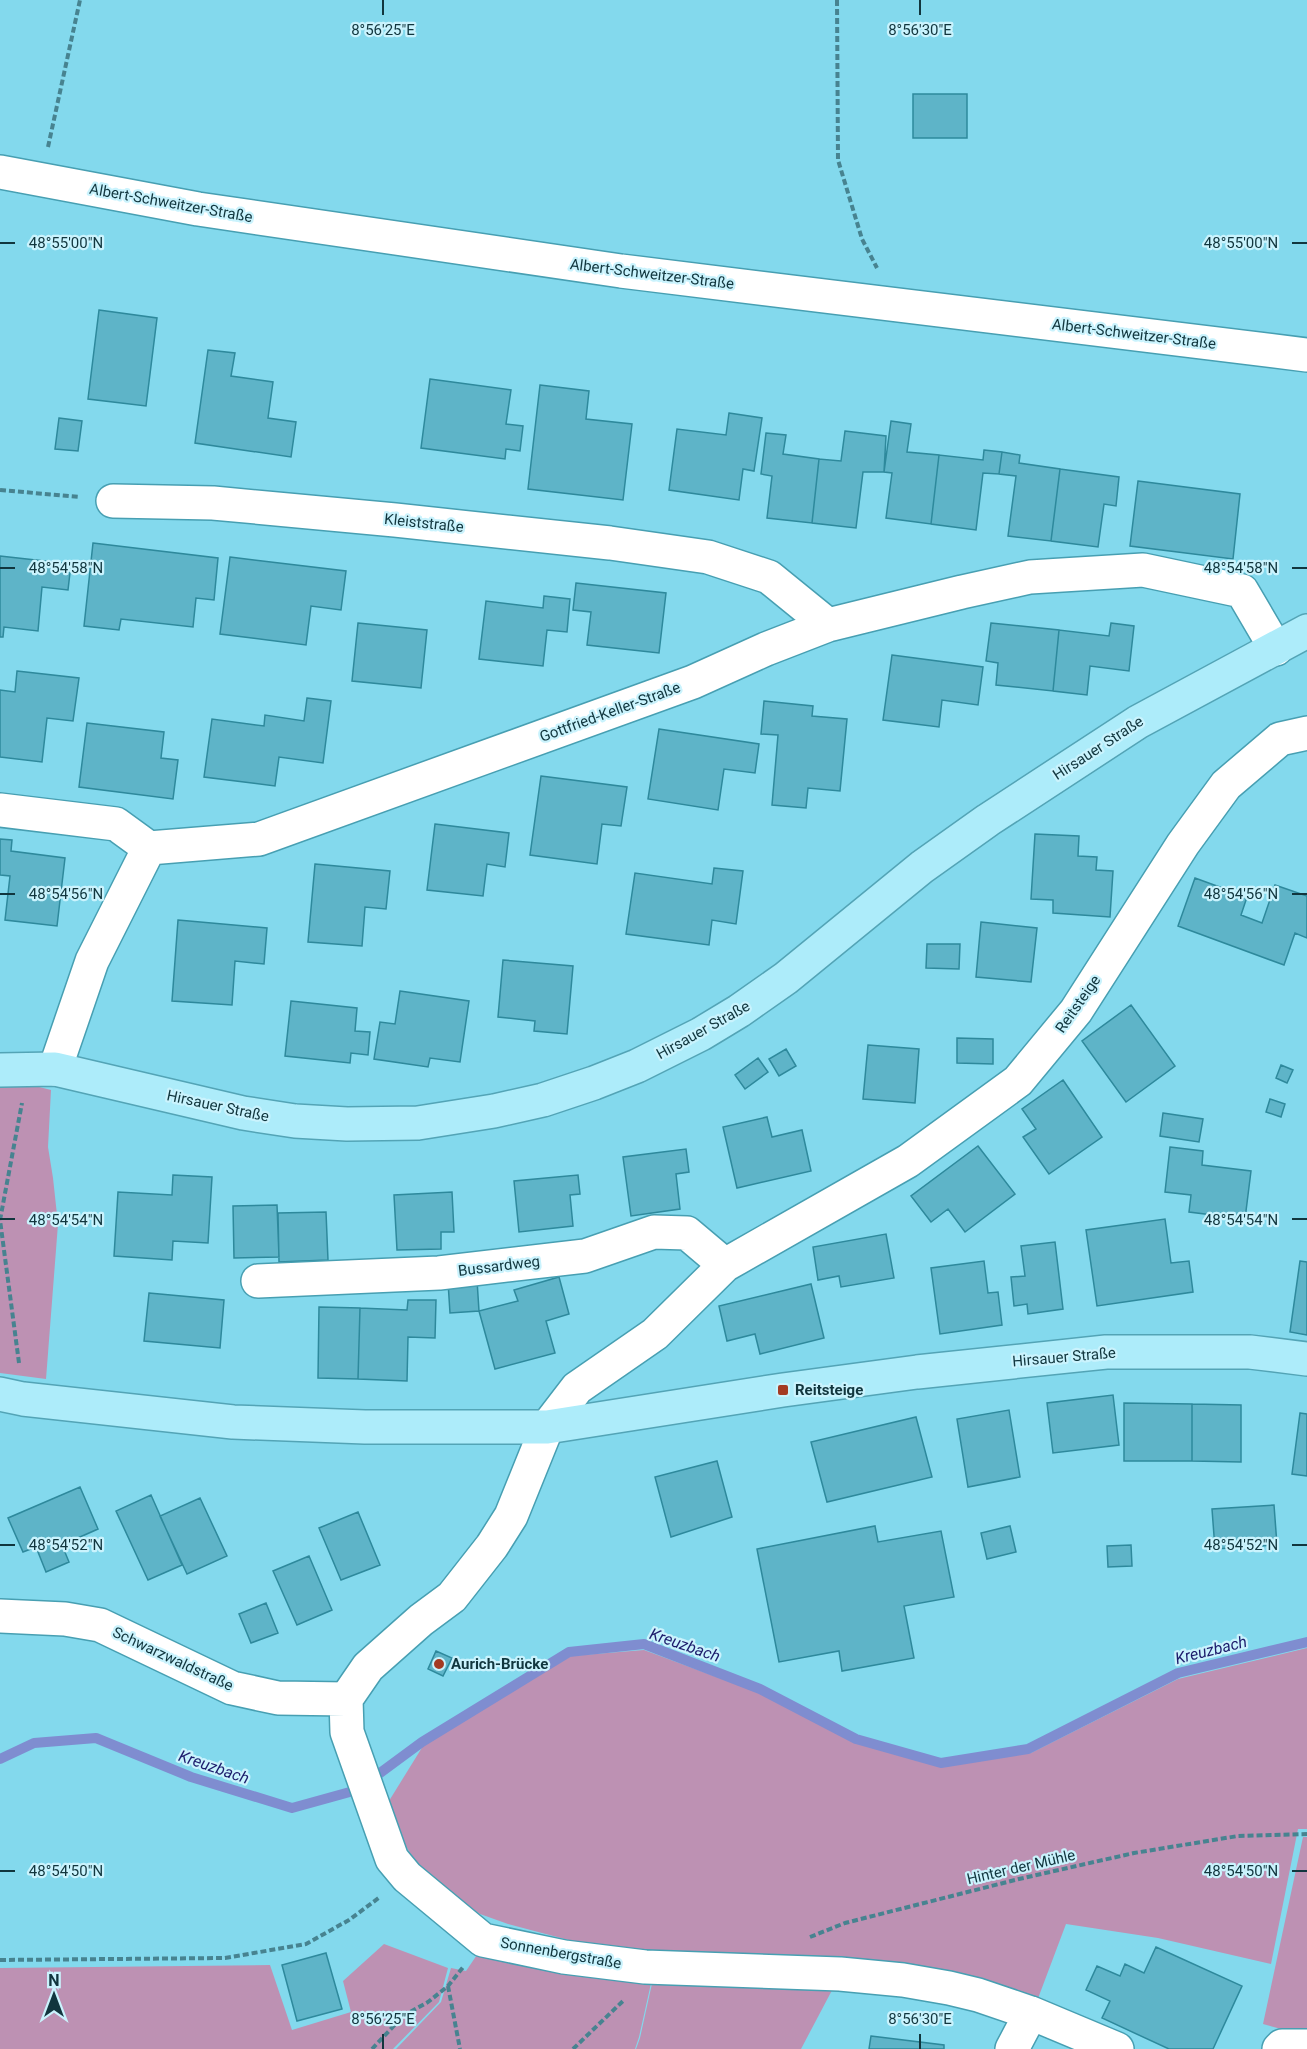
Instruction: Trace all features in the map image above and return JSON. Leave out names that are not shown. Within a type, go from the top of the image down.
[{"type":"main road","name":"Hirsauer Straße","points":[[28,1069],[295,1122],[347,1124],[418,1123],[494,1111],[543,1100],[594,1083],[637,1066],[690,1040],[739,1011],[786,978],[922,867],[988,820],[1138,722],[1307,631]]},
{"type":"main road","name":"Hirsauer Straße","points":[[12,1396],[233,1422],[365,1427],[547,1427],[917,1372],[1106,1352],[1250,1352],[1307,1359]]},
{"type":"street","name":"Albert-Schweitzer-Straße","points":[[0,172],[198,209],[621,271],[1307,355]]},
{"type":"street","name":"Kleiststraße","points":[[113,501],[213,503],[395,520],[609,543],[708,557],[769,577],[828,624]]},
{"type":"street","name":"Gottfried-Keller-Straße","points":[[150,848],[259,839],[693,682],[828,624],[1030,577],[1143,570],[1242,591],[1276,649]]},
{"type":"street","name":"Reitsteige","points":[[547,1427],[578,1388],[656,1334],[725,1265],[908,1161],[1018,1081],[1076,1011],[1183,844],[1226,785],[1280,739],[1307,733]]},
{"type":"street","points":[[0,810],[116,824],[150,848],[92,962],[28,1069]]},
{"type":"street","name":"Bussardweg","points":[[258,1281],[439,1273],[585,1256],[654,1232],[687,1233],[725,1265]]},
{"type":"street","points":[[346,1699],[368,1666],[421,1620],[452,1597],[492,1546],[511,1516],[547,1427]]},
{"type":"street","name":"Schwarzwaldstraße","points":[[0,1616],[65,1619],[100,1625],[232,1688],[278,1698],[346,1699]]},
{"type":"street","name":"Sonnenbergstraße","points":[[346,1699],[347,1732],[392,1859],[407,1877],[483,1940],[564,1957],[645,1967],[840,1974],[903,1980],[978,1995],[1031,2013],[1117,2049]]},
{"type":"street","points":[[1012,2049],[1031,2013]]},
{"type":"street","points":[[1279,2049],[1282,2046],[1307,2046]]},
{"type":"path","points":[[41,180],[80,0]]},
{"type":"path","points":[[837,0],[838,160],[862,240],[897,303]]},
{"type":"path","points":[[0,490],[113,501]]},
{"type":"path","points":[[12,1396],[0,1220],[28,1069]]},
{"type":"path","name":"Hinter der Mühle","points":[[806,1939],[845,1923],[1019,1879],[1134,1853],[1238,1836],[1307,1834]]},
{"type":"path","points":[[0,1960],[225,1958],[306,1944],[349,1920],[407,1877]]},
{"type":"path","points":[[573,2049],[629,1996],[645,1967]]},
{"type":"path","points":[[372,2049],[403,2016],[428,2002],[448,1986],[455,1977]]},
{"type":"path","points":[[448,1986],[460,2049]]},
{"type":"shaded area","points":[[20,1082],[51,1090],[48,1147],[58,1224],[46,1379],[0,1373],[0,1086]]},
{"type":"shaded area","points":[[1307,1648],[1307,1829],[1298,1829],[1271,1964],[1158,1938],[1066,1924],[1034,2009],[576,1942],[508,1924],[480,1914],[428,1877],[410,1853],[384,1809],[423,1746],[571,1656],[644,1650],[757,1692],[853,1742],[941,1767],[1031,1753],[1178,1679]]},
{"type":"shaded area","points":[[1303,1837],[1307,1837],[1307,2036],[1263,2024]]},
{"type":"shaded area","points":[[384,1944],[448,1968],[439,2002],[393,2049],[0,2049],[0,1968],[270,1965],[292,2030],[351,2012],[343,1981]]},
{"type":"shaded area","points":[[483,1946],[654,1970],[635,2049],[396,2049],[441,2002],[451,1968],[466,1971]]},
{"type":"shaded area","points":[[655,1970],[839,1977],[801,2049],[636,2049]]},
{"type":"building","points":[[913,94],[967,94],[967,138],[913,138]]},
{"type":"building","points":[[99,310],[157,318],[146,406],[88,399]]},
{"type":"building","points":[[208,350],[235,353],[231,376],[273,382],[268,418],[296,422],[291,457],[195,443]]},
{"type":"building","points":[[430,379],[511,390],[506,424],[523,426],[520,451],[506,449],[505,459],[421,448]]},
{"type":"building","points":[[540,385],[589,391],[586,419],[632,424],[623,500],[528,489]]},
{"type":"building","points":[[729,413],[762,418],[754,471],[743,469],[739,500],[669,490],[677,429],[726,435]]},
{"type":"building","points":[[59,418],[82,421],[78,451],[55,449]]},
{"type":"building","points":[[891,421],[911,424],[907,452],[939,455],[931,524],[886,518],[892,473],[884,472]]},
{"type":"building","points":[[845,431],[886,436],[884,472],[863,472],[856,528],[812,523],[819,459],[841,461]]},
{"type":"building","points":[[766,433],[786,435],[783,454],[819,459],[812,523],[767,518],[772,476],[761,474]]},
{"type":"building","points":[[984,450],[1002,452],[999,474],[983,473],[976,530],[931,524],[939,455],[983,460]]},
{"type":"building","points":[[1002,452],[1020,455],[1019,463],[1060,469],[1051,541],[1008,536],[1016,476],[999,474]]},
{"type":"building","points":[[1060,469],[1119,477],[1116,506],[1104,504],[1098,547],[1051,541]]},
{"type":"building","points":[[1138,481],[1240,494],[1233,559],[1130,546]]},
{"type":"building","points":[[93,543],[218,558],[214,600],[196,598],[193,627],[121,619],[119,630],[84,626]]},
{"type":"building","points":[[0,556],[71,564],[68,590],[42,587],[38,631],[4,627],[3,637],[0,637]]},
{"type":"building","points":[[230,557],[346,571],[341,610],[311,606],[306,645],[220,634]]},
{"type":"building","points":[[576,583],[666,593],[659,653],[587,645],[591,612],[573,610]]},
{"type":"building","points":[[544,596],[570,599],[567,632],[547,630],[543,666],[479,659],[486,601],[543,608]]},
{"type":"building","points":[[358,623],[427,630],[421,688],[352,681]]},
{"type":"building","points":[[991,623],[1059,630],[1053,691],[996,685],[998,663],[986,661]]},
{"type":"building","points":[[1111,623],[1134,626],[1129,671],[1090,666],[1087,695],[1053,691],[1059,630],[1109,636]]},
{"type":"building","points":[[892,655],[983,667],[978,705],[942,700],[939,727],[883,720]]},
{"type":"building","points":[[17,671],[79,678],[73,721],[47,718],[42,762],[0,757],[0,690],[15,692]]},
{"type":"building","points":[[307,698],[331,701],[323,763],[279,757],[275,786],[204,777],[212,719],[264,726],[265,715],[304,721]]},
{"type":"building","points":[[764,701],[813,706],[812,716],[847,719],[840,791],[808,788],[806,808],[772,805],[778,735],[761,734]]},
{"type":"building","points":[[87,723],[164,732],[161,758],[178,760],[173,799],[79,787]]},
{"type":"building","points":[[659,729],[759,744],[755,773],[724,769],[718,810],[648,799]]},
{"type":"building","points":[[541,776],[627,787],[621,826],[602,824],[597,864],[530,855]]},
{"type":"building","points":[[435,824],[509,833],[505,867],[487,864],[483,896],[427,890]]},
{"type":"building","points":[[1035,834],[1079,836],[1078,856],[1097,857],[1096,870],[1113,871],[1110,917],[1053,913],[1053,900],[1031,899]]},
{"type":"building","points":[[0,839],[12,840],[11,851],[65,858],[57,926],[5,920],[10,876],[0,875]]},
{"type":"building","points":[[315,864],[390,871],[386,909],[365,907],[362,946],[308,942]]},
{"type":"building","points":[[714,868],[743,871],[736,924],[712,920],[709,945],[626,934],[635,873],[712,884]]},
{"type":"building","points":[[1195,878],[1247,897],[1241,915],[1262,923],[1275,885],[1307,896],[1307,938],[1295,933],[1284,965],[1178,926]]},
{"type":"building","points":[[178,920],[267,928],[264,964],[235,961],[232,1005],[172,1001]]},
{"type":"building","points":[[981,922],[1037,928],[1031,982],[976,977]]},
{"type":"building","points":[[927,944],[960,944],[959,969],[926,968]]},
{"type":"building","points":[[503,960],[573,966],[567,1034],[534,1031],[535,1021],[498,1017]]},
{"type":"building","points":[[400,991],[469,1001],[460,1062],[430,1058],[428,1067],[374,1059],[380,1022],[395,1024]]},
{"type":"building","points":[[291,1001],[357,1008],[355,1031],[370,1032],[368,1055],[351,1053],[350,1063],[285,1056]]},
{"type":"building","points":[[1131,1005],[1175,1066],[1126,1102],[1082,1041]]},
{"type":"building","points":[[957,1038],[993,1039],[993,1064],[957,1063]]},
{"type":"building","points":[[868,1045],[919,1049],[915,1103],[863,1099]]},
{"type":"building","points":[[786,1049],[796,1066],[779,1076],[769,1059]]},
{"type":"building","points":[[758,1058],[768,1072],[745,1089],[735,1075]]},
{"type":"building","points":[[1281,1065],[1293,1070],[1287,1083],[1276,1078]]},
{"type":"building","points":[[1063,1080],[1102,1137],[1049,1174],[1023,1137],[1036,1129],[1022,1109]]},
{"type":"building","points":[[1270,1099],[1285,1104],[1281,1117],[1266,1112]]},
{"type":"building","points":[[1163,1113],[1203,1119],[1199,1142],[1160,1136]]},
{"type":"building","points":[[767,1117],[772,1137],[802,1130],[811,1171],[737,1188],[723,1127]]},
{"type":"building","points":[[978,1146],[1015,1194],[965,1232],[948,1209],[931,1222],[911,1196]]},
{"type":"building","points":[[1170,1147],[1203,1151],[1202,1165],[1251,1171],[1245,1219],[1189,1212],[1191,1195],[1165,1192]]},
{"type":"building","points":[[686,1149],[689,1172],[676,1174],[680,1209],[631,1216],[623,1157]]},
{"type":"building","points":[[173,1175],[212,1177],[208,1243],[173,1241],[172,1260],[114,1256],[118,1192],[172,1195]]},
{"type":"building","points":[[578,1175],[580,1194],[570,1195],[573,1226],[519,1232],[514,1181]]},
{"type":"building","points":[[452,1192],[454,1232],[441,1232],[441,1249],[397,1250],[394,1195]]},
{"type":"building","points":[[277,1205],[279,1257],[234,1258],[233,1206]]},
{"type":"building","points":[[326,1212],[328,1260],[279,1262],[278,1213]]},
{"type":"building","points":[[1165,1219],[1171,1263],[1189,1261],[1193,1292],[1097,1306],[1086,1230]]},
{"type":"building","points":[[886,1234],[894,1278],[841,1287],[839,1276],[818,1280],[813,1247]]},
{"type":"building","points":[[1055,1242],[1063,1309],[1028,1314],[1027,1304],[1014,1306],[1011,1277],[1025,1276],[1021,1246]]},
{"type":"building","points":[[984,1261],[988,1293],[998,1292],[1002,1325],[940,1334],[931,1268]]},
{"type":"building","points":[[1300,1261],[1307,1262],[1307,1335],[1290,1332]]},
{"type":"building","points":[[559,1277],[569,1314],[546,1321],[555,1353],[495,1369],[479,1311],[518,1301],[514,1290]]},
{"type":"building","points":[[477,1280],[479,1311],[450,1313],[448,1282]]},
{"type":"building","points":[[811,1284],[824,1338],[760,1354],[755,1334],[727,1341],[719,1306]]},
{"type":"building","points":[[149,1293],[224,1300],[220,1348],[144,1341]]},
{"type":"building","points":[[408,1300],[436,1300],[435,1338],[408,1337],[407,1381],[358,1379],[360,1308],[407,1310]]},
{"type":"building","points":[[319,1307],[360,1308],[358,1379],[318,1378]]},
{"type":"building","points":[[1113,1395],[1119,1445],[1053,1453],[1047,1403]]},
{"type":"building","points":[[1124,1403],[1192,1404],[1192,1461],[1124,1461]]},
{"type":"building","points":[[1192,1404],[1241,1405],[1241,1462],[1192,1461]]},
{"type":"building","points":[[1009,1410],[1020,1477],[968,1487],[957,1419]]},
{"type":"building","points":[[1300,1413],[1307,1414],[1307,1476],[1292,1474]]},
{"type":"building","points":[[916,1417],[932,1477],[827,1502],[811,1442]]},
{"type":"building","points":[[717,1461],[732,1517],[671,1537],[655,1477]]},
{"type":"building","points":[[80,1487],[98,1529],[62,1545],[69,1562],[46,1572],[36,1547],[23,1552],[8,1518]]},
{"type":"building","points":[[151,1495],[182,1565],[148,1580],[116,1511]]},
{"type":"building","points":[[200,1498],[227,1556],[187,1574],[160,1516]]},
{"type":"building","points":[[1274,1505],[1277,1545],[1215,1549],[1212,1509]]},
{"type":"building","points":[[358,1512],[380,1565],[341,1580],[319,1528]]},
{"type":"building","points":[[875,1526],[878,1542],[941,1531],[954,1597],[904,1606],[914,1658],[842,1671],[839,1651],[779,1662],[757,1549]]},
{"type":"building","points":[[1010,1526],[1016,1552],[987,1559],[981,1533]]},
{"type":"building","points":[[1131,1545],[1132,1566],[1108,1567],[1107,1546]]},
{"type":"building","points":[[309,1556],[332,1610],[297,1625],[273,1571]]},
{"type":"building","points":[[266,1603],[278,1633],[251,1643],[239,1614]]},
{"type":"building","name":"Aurich-Brücke","points":[[436,1651],[452,1658],[443,1676],[428,1669]]},
{"type":"building","points":[[1156,1947],[1242,1986],[1213,2049],[1169,2049],[1102,2018],[1110,2001],[1086,1990],[1097,1966],[1120,1976],[1125,1964],[1144,1973]]},
{"type":"building","points":[[326,1953],[342,2009],[297,2021],[282,1965]]},
{"type":"building","points":[[871,2036],[944,2045],[944,2049],[869,2049]]},
{"type":"waterway","name":"Kreuzbach","points":[[0,1759],[34,1743],[96,1738],[191,1777],[292,1808],[357,1790],[422,1742],[569,1652],[644,1644],[760,1689],[856,1739],[941,1763],[1028,1749],[1178,1673],[1307,1642]]},
{"type":"place","name":"Reitsteige","points":[[783,1390]]},
{"type":"place","name":"Aurich-Brücke","points":[[439,1664]]}]
